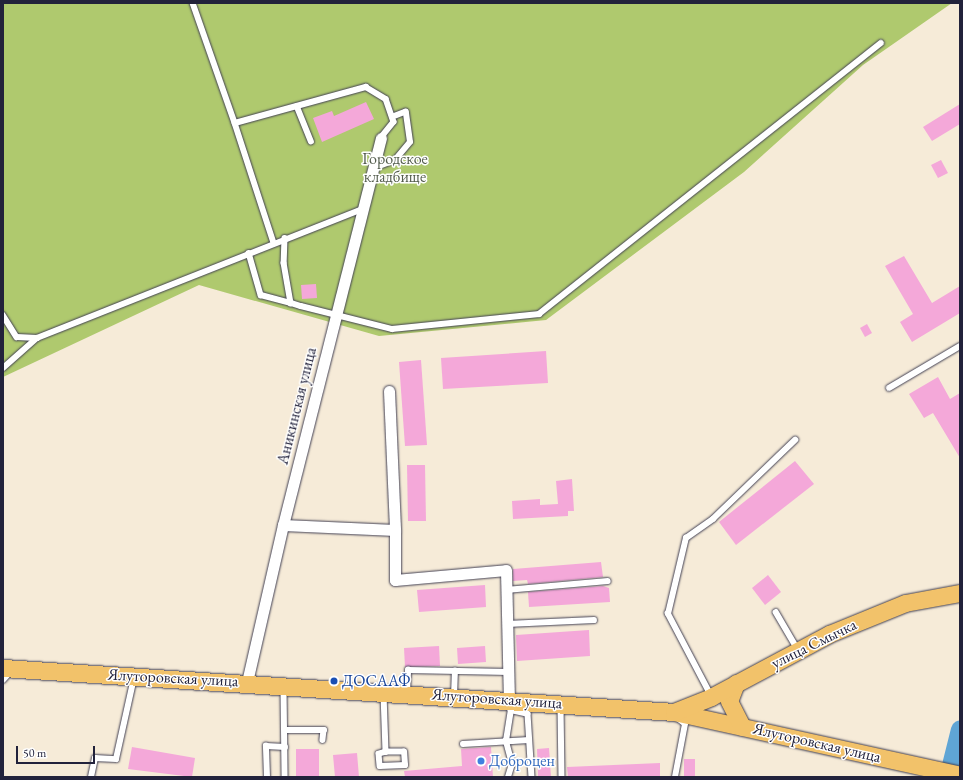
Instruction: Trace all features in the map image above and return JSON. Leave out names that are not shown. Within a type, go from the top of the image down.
[{"type":"main road","name":"улица Смычка","points":[[671,711],[711,696],[798,650],[905,603],[952,594]]},
{"type":"main road","name":"Ялуторовская улица","points":[[6,672],[247,682],[454,697],[510,705],[560,704],[671,711],[960,775]]},
{"type":"main road","points":[[736,683],[729,701],[742,727]]},
{"type":"street","name":"Аникинская улица","points":[[247,682],[283,524],[381,138]]},
{"type":"street","points":[[389,391],[395,530],[395,580],[506,570],[510,705]]},
{"type":"street","points":[[283,524],[395,530]]},
{"type":"lane","points":[[194,3],[274,243]]},
{"type":"lane","points":[[249,253],[261,295],[337,314],[392,330],[539,314],[881,43]]},
{"type":"lane","points":[[235,124],[366,87],[386,99],[394,122],[381,138]]},
{"type":"lane","points":[[297,106],[311,141]]},
{"type":"lane","points":[[373,168],[395,160],[410,142],[406,112],[392,117]]},
{"type":"lane","points":[[3,368],[37,338],[286,238],[363,209]]},
{"type":"lane","points":[[286,238],[284,263],[291,303]]},
{"type":"lane","points":[[3,314],[17,337],[37,338]]},
{"type":"lane","points":[[889,388],[960,346]]},
{"type":"lane","points":[[711,696],[668,614],[686,538],[713,519],[795,440]]},
{"type":"lane","points":[[506,590],[608,580]]},
{"type":"lane","points":[[776,612],[798,650]]},
{"type":"lane","points":[[507,624],[594,620]]},
{"type":"lane","points":[[406,693],[408,670],[509,672]]},
{"type":"lane","points":[[454,697],[455,671]]},
{"type":"lane","points":[[91,777],[95,758],[116,759],[134,677]]},
{"type":"lane","points":[[284,685],[285,777]]},
{"type":"lane","points":[[384,692],[386,752]]},
{"type":"lane","points":[[560,704],[562,777]]},
{"type":"lane","points":[[508,777],[512,764],[506,741],[510,705],[528,714],[532,777]]},
{"type":"lane","points":[[671,711],[685,724],[675,777]]},
{"type":"lane","points":[[284,730],[324,730],[323,740]]},
{"type":"lane","points":[[463,744],[529,740]]},
{"type":"lane","points":[[267,777],[266,746],[285,747]]},
{"type":"lane","points":[[386,752],[404,752],[405,765],[380,766],[379,754],[386,752]]},
{"type":"green space","name":"Городское кладбище","points":[[3,3],[952,3],[863,65],[744,172],[546,320],[379,336],[199,285],[3,377]]},
{"type":"building","points":[[366,102],[374,119],[322,142],[313,118],[332,111],[334,116]]},
{"type":"building","points":[[960,104],[960,124],[932,141],[923,127]]},
{"type":"building","points":[[941,160],[948,173],[938,178],[931,165]]},
{"type":"building","points":[[904,256],[932,303],[960,286],[960,313],[912,342],[900,322],[913,314],[885,266]]},
{"type":"building","points":[[316,284],[317,298],[302,299],[301,285]]},
{"type":"building","points":[[867,324],[872,333],[865,337],[860,328]]},
{"type":"building","points":[[546,351],[548,383],[443,389],[441,358]]},
{"type":"building","points":[[421,360],[427,445],[405,446],[399,362]]},
{"type":"building","points":[[938,377],[950,399],[960,393],[960,458],[933,413],[924,418],[909,394]]},
{"type":"building","points":[[795,461],[814,484],[736,545],[719,522]]},
{"type":"building","points":[[407,465],[425,465],[426,521],[408,521]]},
{"type":"building","points":[[572,479],[574,511],[568,511],[568,516],[513,519],[512,501],[540,499],[540,505],[558,504],[556,481]]},
{"type":"building","points":[[601,562],[603,577],[528,584],[527,580],[513,581],[513,569]]},
{"type":"building","points":[[768,575],[781,592],[765,605],[752,588]]},
{"type":"building","points":[[485,585],[486,607],[419,612],[417,590]]},
{"type":"building","points":[[603,586],[609,588],[610,602],[529,607],[528,592]]},
{"type":"building","points":[[589,630],[590,656],[517,661],[516,635]]},
{"type":"building","points":[[439,646],[440,666],[405,667],[404,648]]},
{"type":"building","points":[[485,646],[486,662],[458,664],[457,648]]},
{"type":"building","points":[[132,747],[195,758],[192,777],[128,769]]},
{"type":"building","points":[[491,747],[493,777],[405,777],[404,771],[462,766],[461,749]]},
{"type":"building","points":[[549,748],[551,777],[538,777],[537,749]]},
{"type":"building","points":[[296,749],[319,749],[319,777],[296,777]]},
{"type":"building","points":[[357,753],[359,777],[335,777],[333,755]]},
{"type":"building","points":[[684,759],[695,759],[695,777],[684,777]]},
{"type":"building","points":[[660,763],[660,777],[568,777],[567,767]]},
{"type":"waterway","points":[[948,777],[960,729]]},
{"type":"place","name":"ДОСААФ","points":[[334,681]]},
{"type":"place","name":"Доброцен","points":[[481,761]]}]
